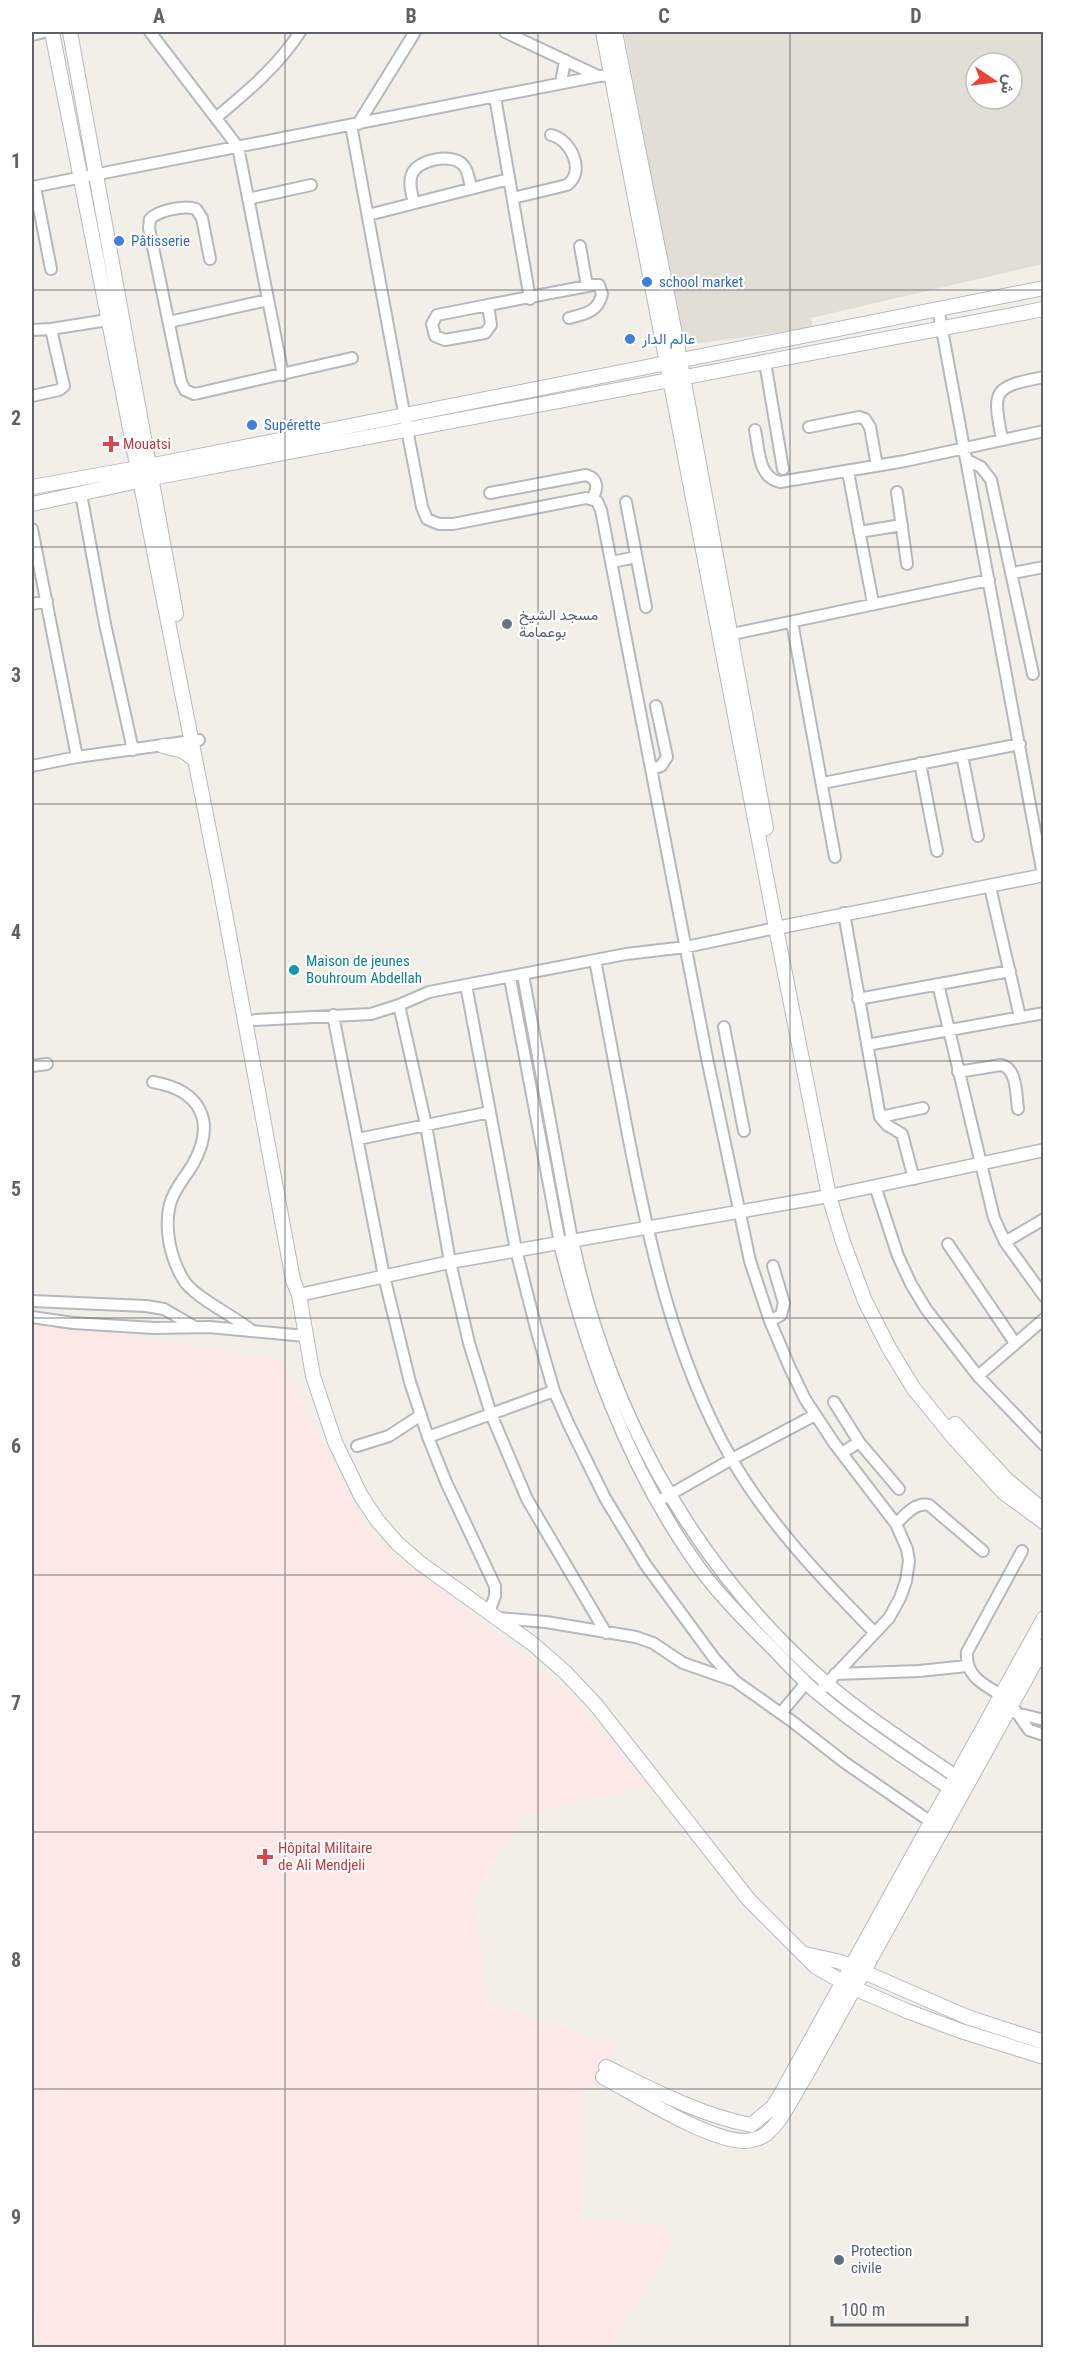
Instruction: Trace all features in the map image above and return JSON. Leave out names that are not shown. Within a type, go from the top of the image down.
[{"type":"main road","points":[[52,32],[107,320],[144,473],[195,741],[255,1020],[301,1275],[299,1294]]},
{"type":"main road","points":[[70,32],[123,317],[144,473]]},
{"type":"main road","points":[[603,32],[673,361],[780,927],[843,1242],[865,1301],[889,1348],[914,1389],[1004,1493],[1044,1522]]},
{"type":"main road","points":[[611,75],[615,32]]},
{"type":"main road","points":[[32,487],[144,473],[407,429],[1039,310],[1037,289],[404,415],[144,473],[81,494],[32,504]]},
{"type":"main road","points":[[195,741],[194,759],[313,1376],[343,1461],[368,1508],[386,1531],[408,1553],[542,1651],[582,1689],[749,1900],[816,1967],[848,1985],[961,2031],[1044,2057]]},
{"type":"main road","points":[[163,746],[183,751],[194,759]]},
{"type":"main road","points":[[834,1195],[882,1316],[924,1388],[1007,1480],[1044,1511]]},
{"type":"main road","points":[[1009,1704],[1044,1618]]},
{"type":"main road","points":[[605,2072],[687,2106],[751,2125],[773,2107],[848,1985],[959,1786],[1044,1646]]},
{"type":"main road","points":[[857,1969],[931,1822],[959,1786]]},
{"type":"main road","points":[[805,1954],[830,1959],[967,2017],[1044,2042]]},
{"type":"street","points":[[32,35],[44,32]]},
{"type":"street","points":[[150,32],[238,147],[283,375]]},
{"type":"street","points":[[217,117],[273,67],[300,32]]},
{"type":"street","points":[[415,32],[355,124],[368,215],[424,513],[433,523],[453,524],[579,498],[592,498],[597,501],[612,562],[677,885],[686,947],[713,1086],[750,1261],[770,1321],[790,1368],[815,1415],[896,1524],[907,1549],[909,1562],[906,1581],[889,1618],[818,1693]]},
{"type":"street","points":[[505,32],[565,60],[611,75]]},
{"type":"street","points":[[561,84],[565,60]]},
{"type":"street","points":[[51,269],[34,187],[611,75]]},
{"type":"street","points":[[495,97],[530,298]]},
{"type":"street","points":[[513,198],[567,185],[573,179],[575,171],[570,148],[562,139],[551,135]]},
{"type":"street","points":[[414,203],[411,176],[419,165],[428,162],[450,159],[460,162],[467,170],[471,188]]},
{"type":"street","points":[[368,215],[509,179]]},
{"type":"street","points":[[248,199],[311,185]]},
{"type":"street","points":[[210,259],[202,218],[196,209],[189,207],[155,214],[150,219],[149,228],[182,386],[189,393],[199,393],[283,375],[352,358]]},
{"type":"street","points":[[580,246],[587,286]]},
{"type":"street","points":[[488,305],[491,325],[485,333],[445,340],[435,336],[432,324],[437,315],[488,305],[530,298],[596,284],[601,288],[599,303],[590,313],[569,318]]},
{"type":"street","points":[[169,322],[268,300]]},
{"type":"street","points":[[255,1020],[363,1015],[399,1005],[429,992],[626,954],[686,947],[844,913],[1044,875],[938,308]]},
{"type":"street","points":[[32,330],[123,317]]},
{"type":"street","points":[[32,396],[59,390],[64,386],[51,329]]},
{"type":"street","points":[[765,362],[783,469]]},
{"type":"street","points":[[1002,439],[996,405],[999,393],[1008,385],[1044,377]]},
{"type":"street","points":[[809,427],[856,418],[865,419],[870,427],[877,466]]},
{"type":"street","points":[[755,430],[764,471],[775,481],[785,482],[848,472],[1044,431]]},
{"type":"street","points":[[967,460],[981,467],[991,480],[1013,573],[1033,674]]},
{"type":"street","points":[[848,472],[873,603]]},
{"type":"street","points":[[490,493],[586,475],[594,478],[596,483],[596,492],[592,498]]},
{"type":"street","points":[[897,492],[907,564]]},
{"type":"street","points":[[81,494],[105,624],[133,750]]},
{"type":"street","points":[[626,502],[646,607]]},
{"type":"street","points":[[859,532],[902,525]]},
{"type":"street","points":[[32,529],[77,757]]},
{"type":"street","points":[[612,562],[636,557]]},
{"type":"street","points":[[1013,573],[1044,567]]},
{"type":"street","points":[[725,635],[989,580]]},
{"type":"street","points":[[32,603],[47,601]]},
{"type":"street","points":[[792,622],[835,857]]},
{"type":"street","points":[[652,769],[664,763],[668,753],[656,706]]},
{"type":"street","points":[[32,766],[77,757],[195,741]]},
{"type":"street","points":[[823,783],[1020,744]]},
{"type":"street","points":[[962,755],[978,836]]},
{"type":"street","points":[[920,763],[937,851]]},
{"type":"street","points":[[990,887],[1020,1017]]},
{"type":"street","points":[[844,913],[880,1117],[887,1125],[902,1134],[914,1179]]},
{"type":"street","points":[[595,960],[647,1229],[662,1290],[682,1352],[705,1406],[732,1459],[781,1530],[818,1575],[875,1632]]},
{"type":"street","points":[[858,999],[1010,971]]},
{"type":"street","points":[[523,975],[578,1314],[597,1373],[657,1502],[691,1557],[732,1608],[806,1683],[959,1786]]},
{"type":"street","points":[[510,978],[566,1242],[605,1362],[633,1426],[669,1495],[725,1577],[760,1618],[959,1786]]},
{"type":"street","points":[[938,984],[990,1207],[1005,1242],[1044,1296]]},
{"type":"street","points":[[466,985],[516,1250],[554,1391],[592,1473],[645,1564],[714,1658],[735,1681],[844,1762],[931,1822]]},
{"type":"street","points":[[399,1005],[426,1125],[450,1262],[469,1343],[491,1414],[527,1499],[606,1633]]},
{"type":"street","points":[[867,1045],[1044,1013]]},
{"type":"street","points":[[333,1015],[384,1276],[400,1344],[428,1437],[466,1527],[495,1586],[493,1615],[648,1640],[683,1663],[735,1681]]},
{"type":"street","points":[[724,1027],[744,1131]]},
{"type":"street","points":[[32,1066],[47,1064]]},
{"type":"street","points":[[958,1072],[1007,1066],[1012,1072],[1018,1109]]},
{"type":"street","points":[[153,1082],[167,1085],[188,1095],[201,1110],[203,1123],[199,1148],[192,1165],[175,1191],[170,1205],[169,1240],[183,1279],[192,1290],[251,1330]]},
{"type":"street","points":[[713,1086],[734,1082]]},
{"type":"street","points":[[880,1117],[923,1108]]},
{"type":"street","points":[[358,1139],[490,1112]]},
{"type":"street","points":[[299,1294],[450,1262],[834,1195],[1044,1150]]},
{"type":"street","points":[[875,1186],[898,1256],[926,1309],[978,1376],[1044,1444]]},
{"type":"street","points":[[1005,1242],[1044,1219]]},
{"type":"street","points":[[948,1244],[1016,1343]]},
{"type":"street","points":[[770,1321],[781,1315],[784,1306],[773,1266]]},
{"type":"street","points":[[32,1301],[146,1306],[164,1309],[196,1327]]},
{"type":"street","points":[[32,1317],[73,1323],[154,1328],[196,1327],[251,1330],[306,1336]]},
{"type":"street","points":[[978,1376],[1044,1318]]},
{"type":"street","points":[[428,1437],[554,1391]]},
{"type":"street","points":[[834,1402],[859,1442],[898,1489]]},
{"type":"street","points":[[357,1446],[382,1439],[421,1415]]},
{"type":"street","points":[[657,1502],[815,1415]]},
{"type":"street","points":[[842,1453],[859,1442]]},
{"type":"street","points":[[896,1524],[915,1507],[924,1503],[929,1504],[983,1551]]},
{"type":"street","points":[[1022,1551],[969,1647],[967,1666],[975,1678],[1009,1704],[1044,1720]]},
{"type":"street","points":[[831,1678],[967,1666]]},
{"type":"street","points":[[781,1713],[806,1683]]},
{"type":"street","points":[[1009,1704],[1029,1730],[1044,1735]]},
{"type":"shaded area","points":[[624,32],[1043,32],[1043,264],[811,318],[813,328],[693,344],[681,335]]},
{"type":"shaded area","name":"Hôpital Militaire de Ali Mendjeli","points":[[32,1321],[282,1359],[370,1533],[568,1691],[650,1786],[523,1815],[473,1900],[491,2004],[615,2045],[598,2090],[585,2086],[581,2220],[665,2225],[672,2243],[613,2347],[40,2347],[32,2301]]},
{"type":"place","name":"Pâtisserie","points":[[119,241]]},
{"type":"place","name":"school market","points":[[647,282]]},
{"type":"place","name":"عالم الدار","points":[[630,339]]},
{"type":"place","name":"Supérette","points":[[252,425]]},
{"type":"place","name":"Mouatsi","points":[[111,444]]},
{"type":"place","name":"مسجد الشيخ بوعمامة","points":[[507,624]]},
{"type":"place","name":"Maison de jeunes Bouhroum Abdellah","points":[[294,970]]},
{"type":"place","name":"Hôpital Militaire de Ali Mendjeli","points":[[265,1857]]},
{"type":"place","name":"Protection civile","points":[[839,2260]]}]
